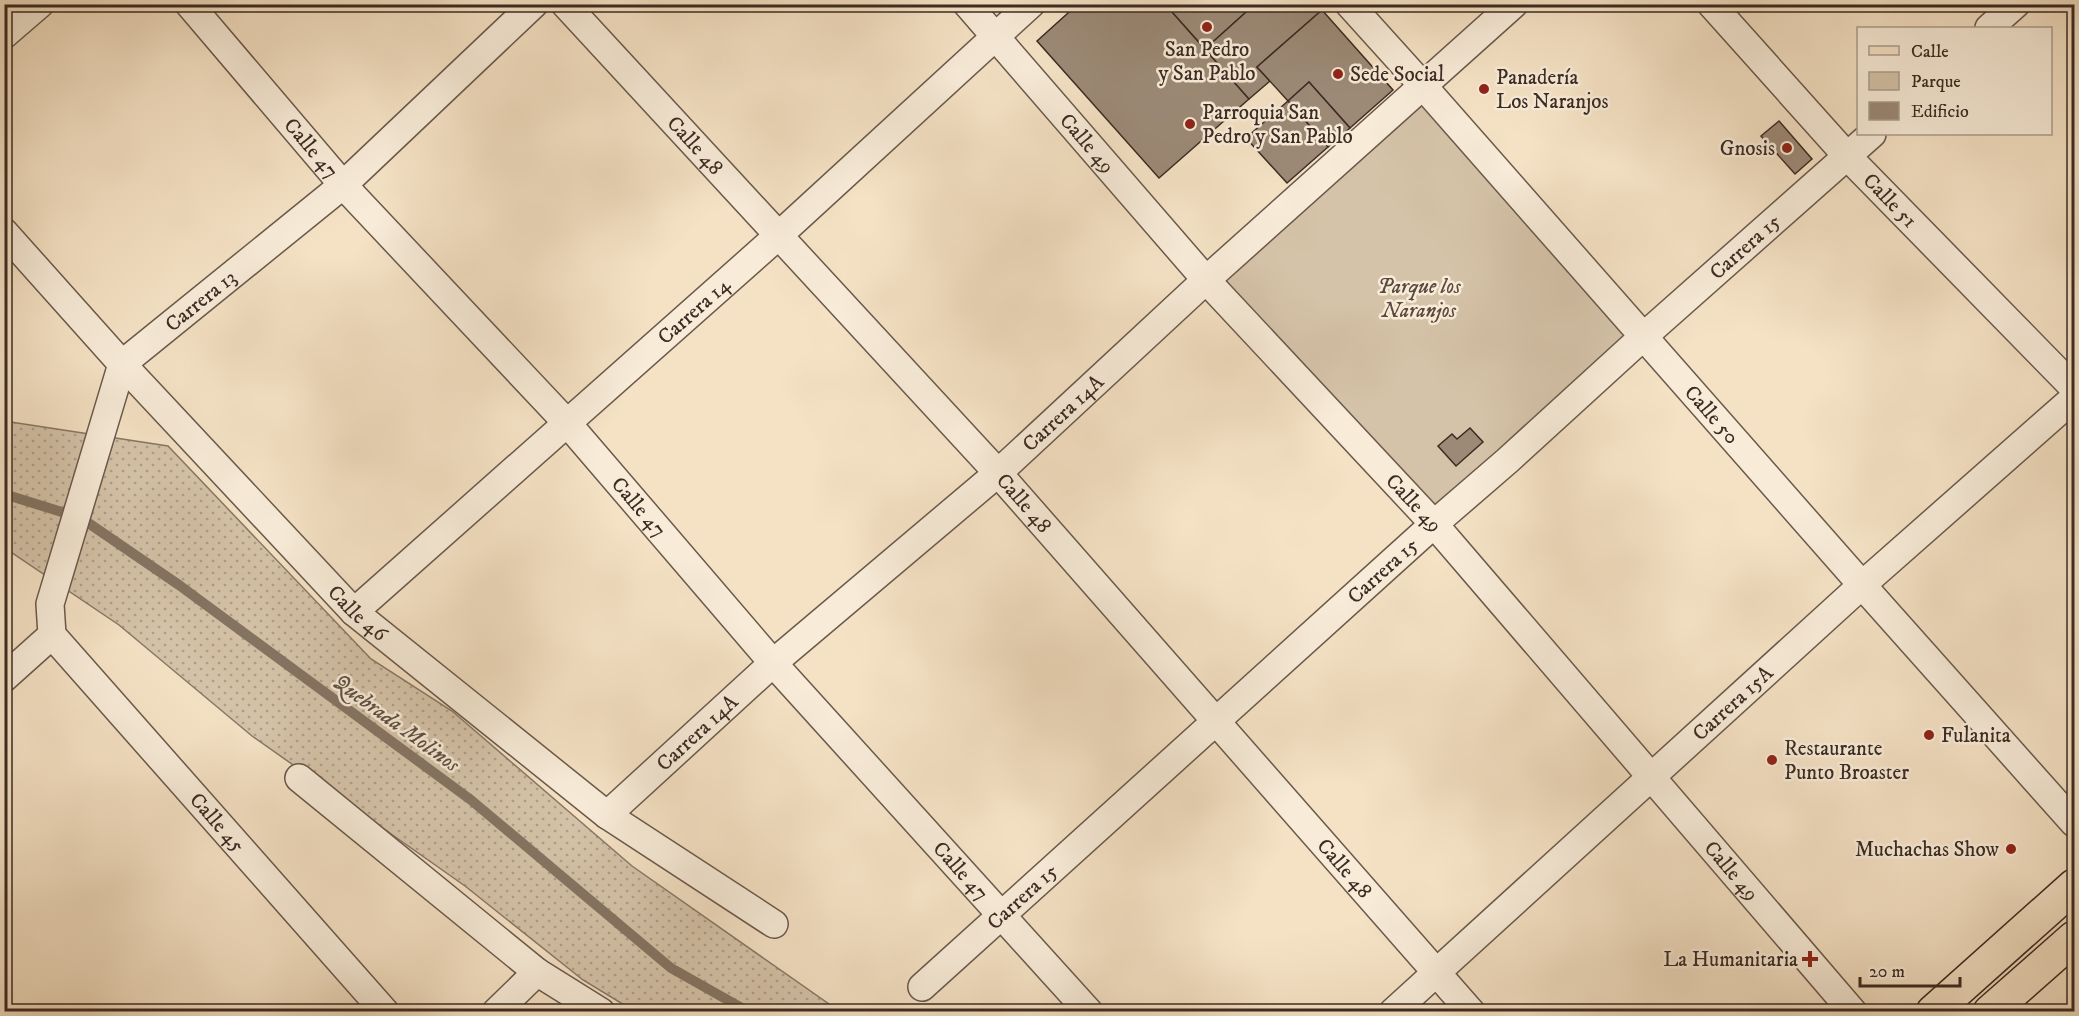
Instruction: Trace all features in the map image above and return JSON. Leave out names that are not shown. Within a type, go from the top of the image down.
[{"type":"main road","points":[[1933,1011],[2074,886]]},
{"type":"main road","points":[[1990,1011],[2074,938]]},
{"type":"street","points":[[4,35],[40,4]]},
{"type":"street","name":"Calle 47","points":[[189,4],[343,184],[568,424],[773,663],[1089,1011]]},
{"type":"street","name":"Carrera 13","points":[[122,364],[343,184],[534,4]]},
{"type":"street","name":"Calle 48","points":[[565,4],[998,473],[1471,1011]]},
{"type":"street","name":"Calle 49","points":[[967,4],[1206,280],[1434,524],[1852,1011]]},
{"type":"street","name":"Carrera 14","points":[[354,612],[778,236],[1031,4]]},
{"type":"street","name":"Calle 50","points":[[1349,4],[2074,823]]},
{"type":"street","name":"Carrera 14A","points":[[607,815],[773,663],[998,473],[1206,280],[1514,4]]},
{"type":"street","name":"Calle 51","points":[[1711,4],[1847,156],[2074,388]]},
{"type":"street","points":[[1990,27],[2016,4]]},
{"type":"street","name":"Carrera 15","points":[[922,987],[1434,524],[1508,462],[1644,336],[1871,135]]},
{"type":"street","name":"Calle 46","points":[[4,232],[122,364],[354,612],[607,815],[774,924]]},
{"type":"street","points":[[4,678],[52,635],[50,604],[122,364]]},
{"type":"street","name":"Carrera 15A","points":[[1393,1011],[1862,585],[2074,398]]},
{"type":"street","name":"Calle 45","points":[[52,635],[385,1011]]},
{"type":"street","points":[[299,778],[537,972],[601,1011]]},
{"type":"street","points":[[496,1011],[537,972]]},
{"type":"green space","name":"Parque los Naranjos","points":[[1424,87],[1644,336],[1434,524],[1206,280]]},
{"type":"green space","points":[[4,421],[168,446],[371,659],[452,711],[632,866],[839,1011],[634,1011],[583,980],[465,886],[252,736],[119,625],[5,548]]},
{"type":"building","points":[[1078,4],[1165,4],[1249,99],[1159,178],[1037,41]]},
{"type":"building","name":"San Pedro y San Pablo","points":[[1165,4],[1255,4],[1205,49]]},
{"type":"building","points":[[1255,4],[1317,4],[1322,10],[1257,67],[1270,81],[1249,99],[1205,49]]},
{"type":"building","points":[[1322,10],[1393,90],[1350,128],[1309,82],[1288,101],[1257,67]]},
{"type":"building","points":[[1309,82],[1350,128],[1328,147],[1288,101]]},
{"type":"building","points":[[1288,101],[1328,147],[1287,183],[1246,138]]},
{"type":"building","name":"Gnosis","points":[[1779,121],[1812,159],[1795,174],[1761,136]]},
{"type":"building","points":[[1470,428],[1483,442],[1456,466],[1438,446],[1452,434],[1457,439]]},
{"type":"waterway","name":"Quebrada Molinos","points":[[4,494],[81,518],[179,585],[471,800],[671,968],[749,1012]]},
{"type":"place","name":"San Pedro y San Pablo","points":[[1207,27]]},
{"type":"place","name":"Sede Social","points":[[1338,74]]},
{"type":"place","name":"Panadería Los Naranjos","points":[[1484,89]]},
{"type":"place","name":"Parroquia San Pedro y San Pablo","points":[[1190,124]]},
{"type":"place","name":"Gnosis","points":[[1787,148]]},
{"type":"place","name":"Fulanita","points":[[1929,735]]},
{"type":"place","name":"Restaurante Punto Broaster","points":[[1772,760]]},
{"type":"place","name":"Muchachas Show","points":[[2011,849]]},
{"type":"place","name":"La Humanitaria","points":[[1810,959]]}]
